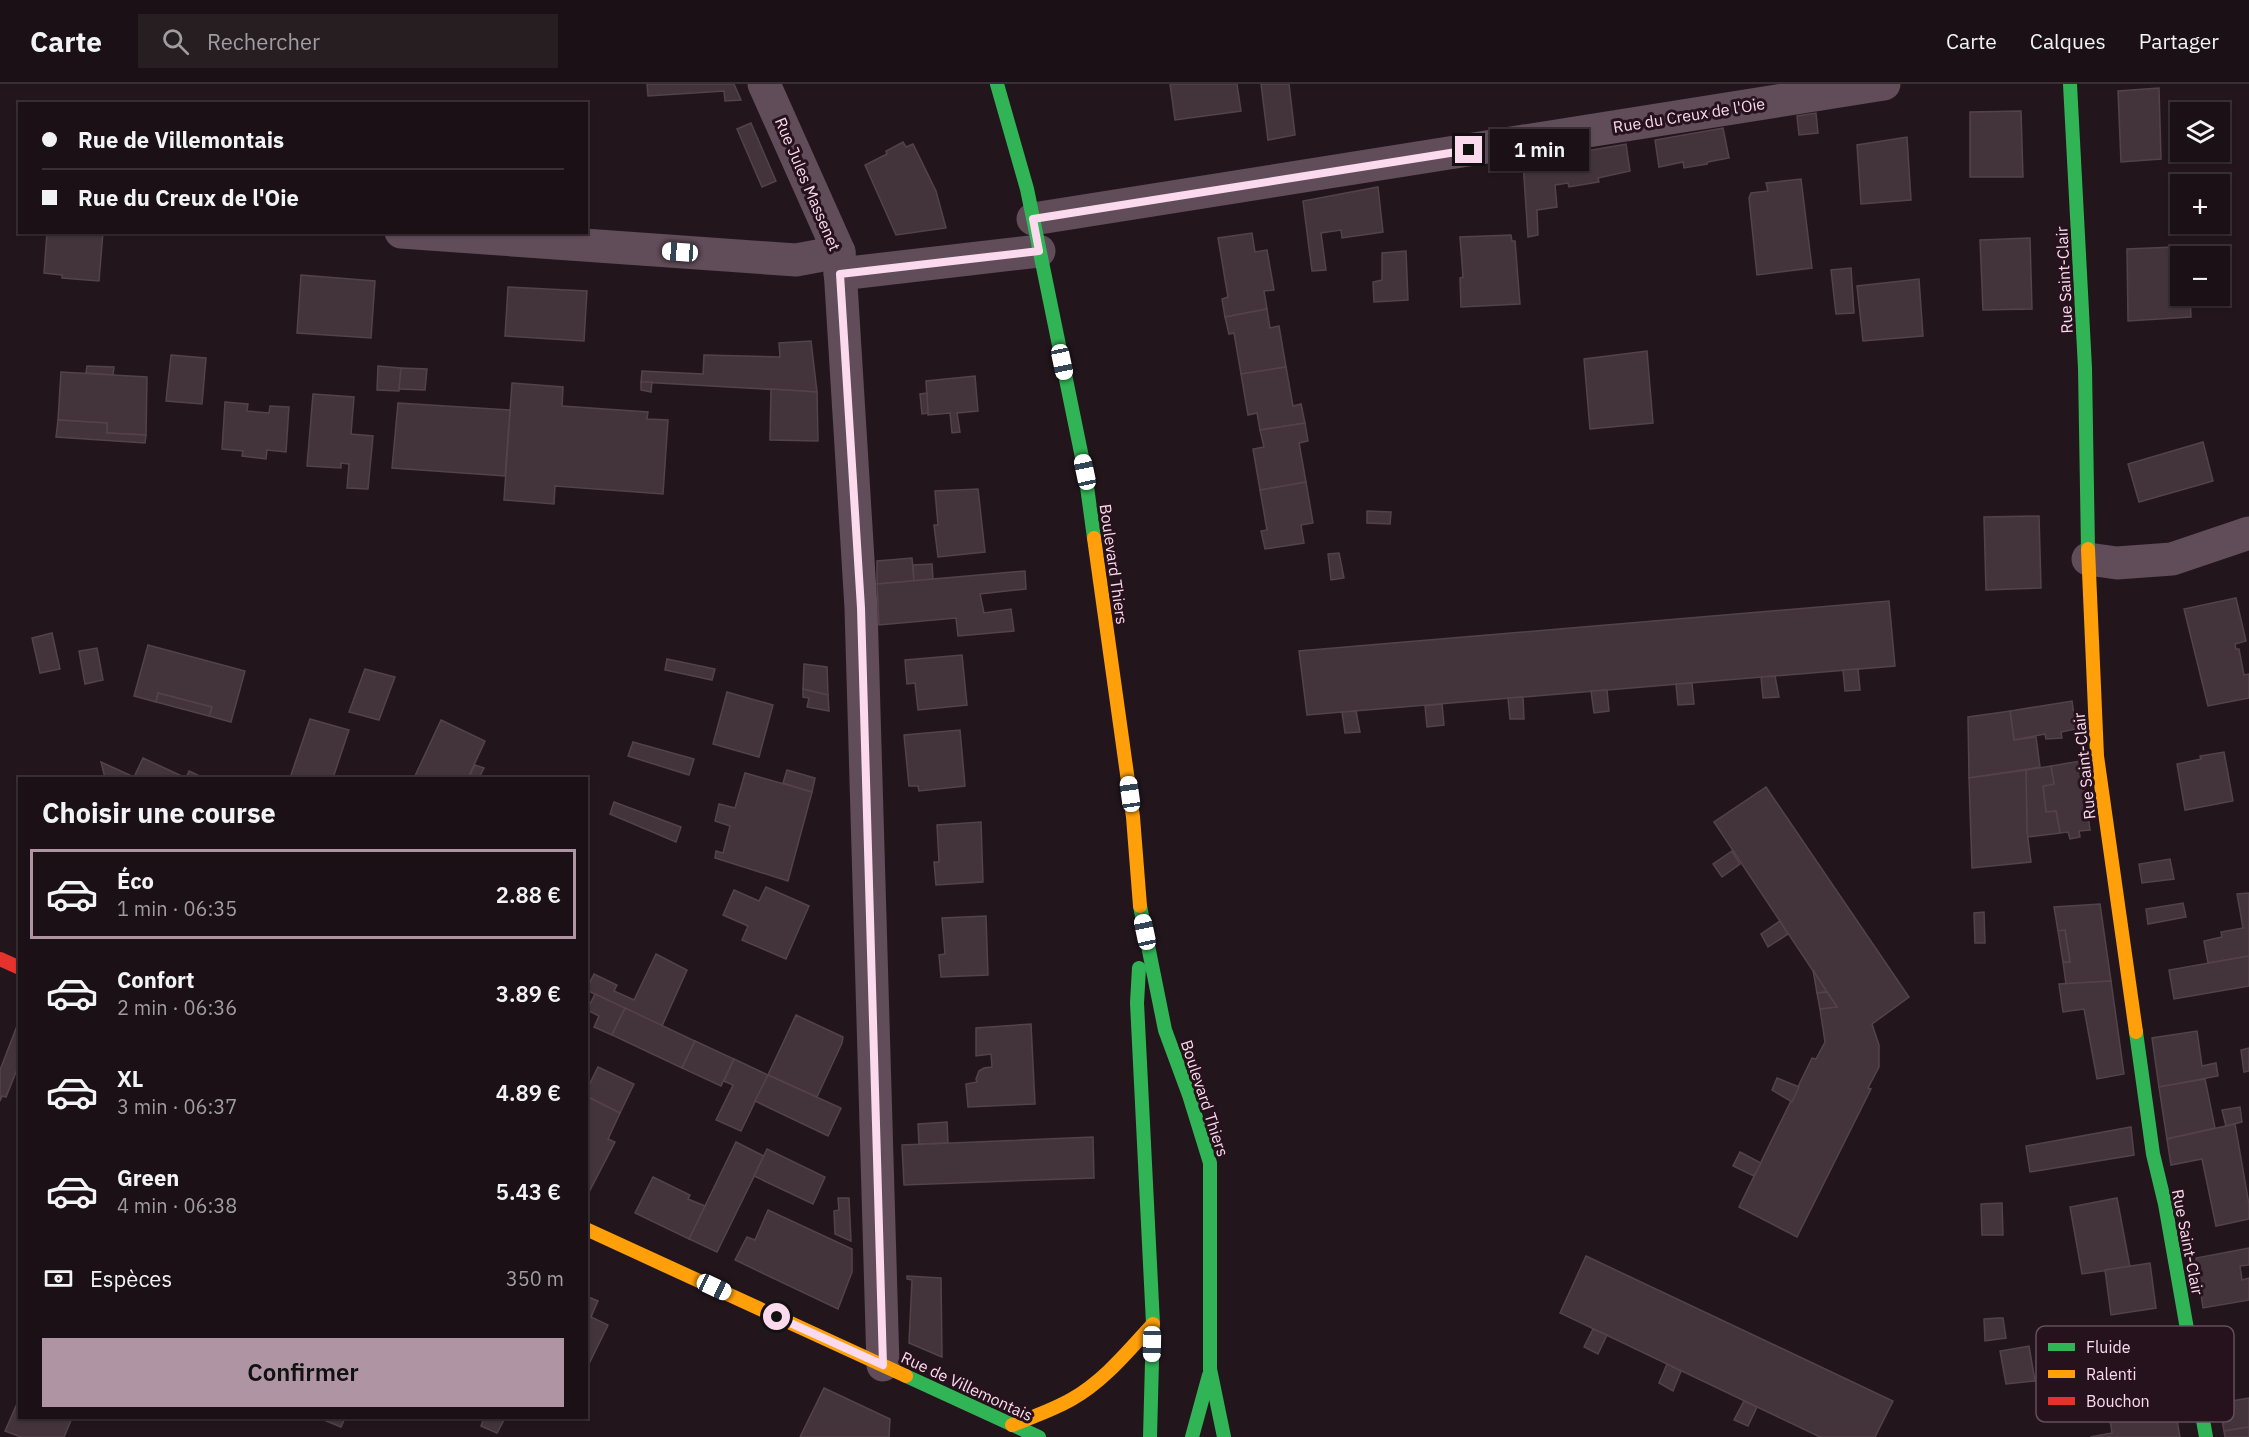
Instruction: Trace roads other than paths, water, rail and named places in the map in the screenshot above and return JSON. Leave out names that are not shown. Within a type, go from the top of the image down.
[{"type":"main road","name":"Boulevard Thiers","points":[[997,84],[1027,189],[1085,472],[1133,817],[1141,912],[1165,1030],[1189,1095],[1210,1163],[1210,1369],[1224,1437]]},
{"type":"main road","name":"Rue Saint-Clair","points":[[2070,84],[2085,368],[2088,559],[2097,756],[2153,1154],[2165,1204],[2186,1326]]},
{"type":"main road","name":"Boulevard Thiers","points":[[1141,912],[1137,1003],[1153,1324],[1150,1437]]},
{"type":"main road","points":[[0,959],[18,967]]},
{"type":"main road","name":"Rue de Villemontais","points":[[588,1230],[1039,1437]]},
{"type":"main road","points":[[1012,1425],[1061,1405],[1094,1383],[1126,1355],[1153,1324]]},
{"type":"main road","name":"Boulevard Thiers","points":[[1192,1437],[1210,1369]]},
{"type":"main road","name":"Rue Saint-Clair","points":[[2203,1422],[2206,1437]]},
{"type":"street","name":"Rue Jules Massenet","points":[[764,84],[840,263],[861,608],[883,1365]]},
{"type":"street","name":"Rue du Creux de l'Oie","points":[[1033,219],[1884,84]]},
{"type":"street","points":[[429,234],[840,263],[1039,251]]},
{"type":"street","points":[[2088,559],[2117,563],[2172,559],[2249,533]]}]
